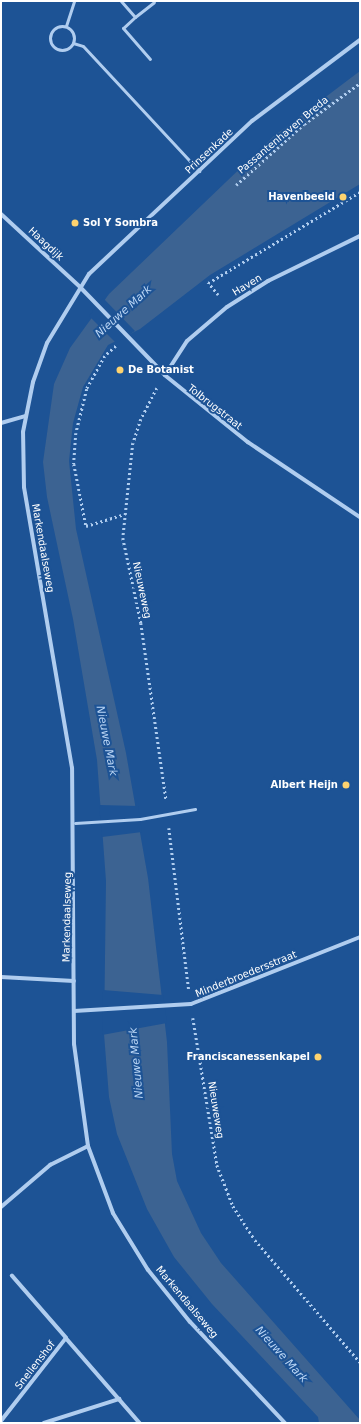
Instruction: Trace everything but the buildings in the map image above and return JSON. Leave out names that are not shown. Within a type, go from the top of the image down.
[{"type":"street","name":"Prinsenkade","points":[[80,287],[100,262],[271,105],[360,40]]},
{"type":"street","name":"Haagdijk","points":[[1,214],[80,287]]},
{"type":"street","name":"Haven","points":[[164,375],[187,341],[227,307],[268,281],[360,236]]},
{"type":"street","name":"Tolbrugstraat","points":[[80,287],[94,305],[164,375],[248,442],[360,517]]},
{"type":"street","name":"Markendaalseweg","points":[[80,287],[47,343],[25,416],[24,487],[66,721],[76,823],[74,1011],[77,1079],[88,1146],[113,1213],[148,1270],[190,1322],[286,1423]]},
{"type":"street","points":[[1,423],[25,416]]},
{"type":"street","name":"Minderbroedersstraat","points":[[74,1011],[166,1008],[191,1004],[360,937]]},
{"type":"street","points":[[1,978],[74,981]]},
{"type":"street","points":[[1,1207],[50,1165],[88,1146]]},
{"type":"street","name":"Snellenshof","points":[[12,1276],[140,1423]]},
{"type":"street","name":"Snellenshof","points":[[1,1421],[66,1338]]},
{"type":"street","points":[[44,1423],[119,1399]]},
{"type":"lane","points":[[66,26],[74,1]]},
{"type":"lane","points":[[122,1],[135,17]]},
{"type":"lane","points":[[150,59],[123,28],[154,2]]},
{"type":"lane","points":[[66,26],[54,28],[50,42],[58,50],[73,43],[83,46],[199,171]]},
{"type":"lane","points":[[66,26],[74,35],[73,43]]},
{"type":"lane","points":[[76,823],[140,819],[195,809]]},
{"type":"path","name":"Passantenhaven Breda","points":[[236,185],[304,124],[360,83]]},
{"type":"path","points":[[208,283],[360,192]]},
{"type":"path","points":[[125,514],[86,526],[79,503],[74,448],[80,410],[95,371],[105,356],[128,339]]},
{"type":"path","name":"Nieuweweg","points":[[164,375],[136,430],[125,514],[124,547],[141,623],[168,814],[191,1004],[216,1165],[232,1206],[255,1240],[360,1362]]},
{"type":"water","name":"Nieuwe Mark","points":[[360,71],[360,184],[210,275],[140,329],[108,345],[83,387],[73,423],[69,461],[76,529],[126,753],[148,878],[167,1042],[172,1154],[177,1181],[201,1233],[221,1263],[360,1420],[360,1423],[319,1423],[318,1417],[212,1304],[174,1257],[147,1209],[117,1134],[109,1097],[104,1034],[106,881],[97,760],[73,619],[47,497],[43,462],[54,384],[70,348],[109,294],[274,136]]},
{"type":"pier","points":[[103,298],[135,331],[116,343],[89,316]]},
{"type":"pier","points":[[99,805],[138,806],[142,832],[102,837]]},
{"type":"pier","points":[[103,990],[163,995],[167,1023],[102,1035]]},
{"type":"place","name":"Havenbeeld","points":[[343,197]]},
{"type":"place","name":"Sol Y Sombra","points":[[75,223]]},
{"type":"place","name":"De Botanist","points":[[120,370]]},
{"type":"place","name":"Albert Heijn","points":[[346,785]]},
{"type":"place","name":"Franciscanessenkapel","points":[[318,1057]]}]
